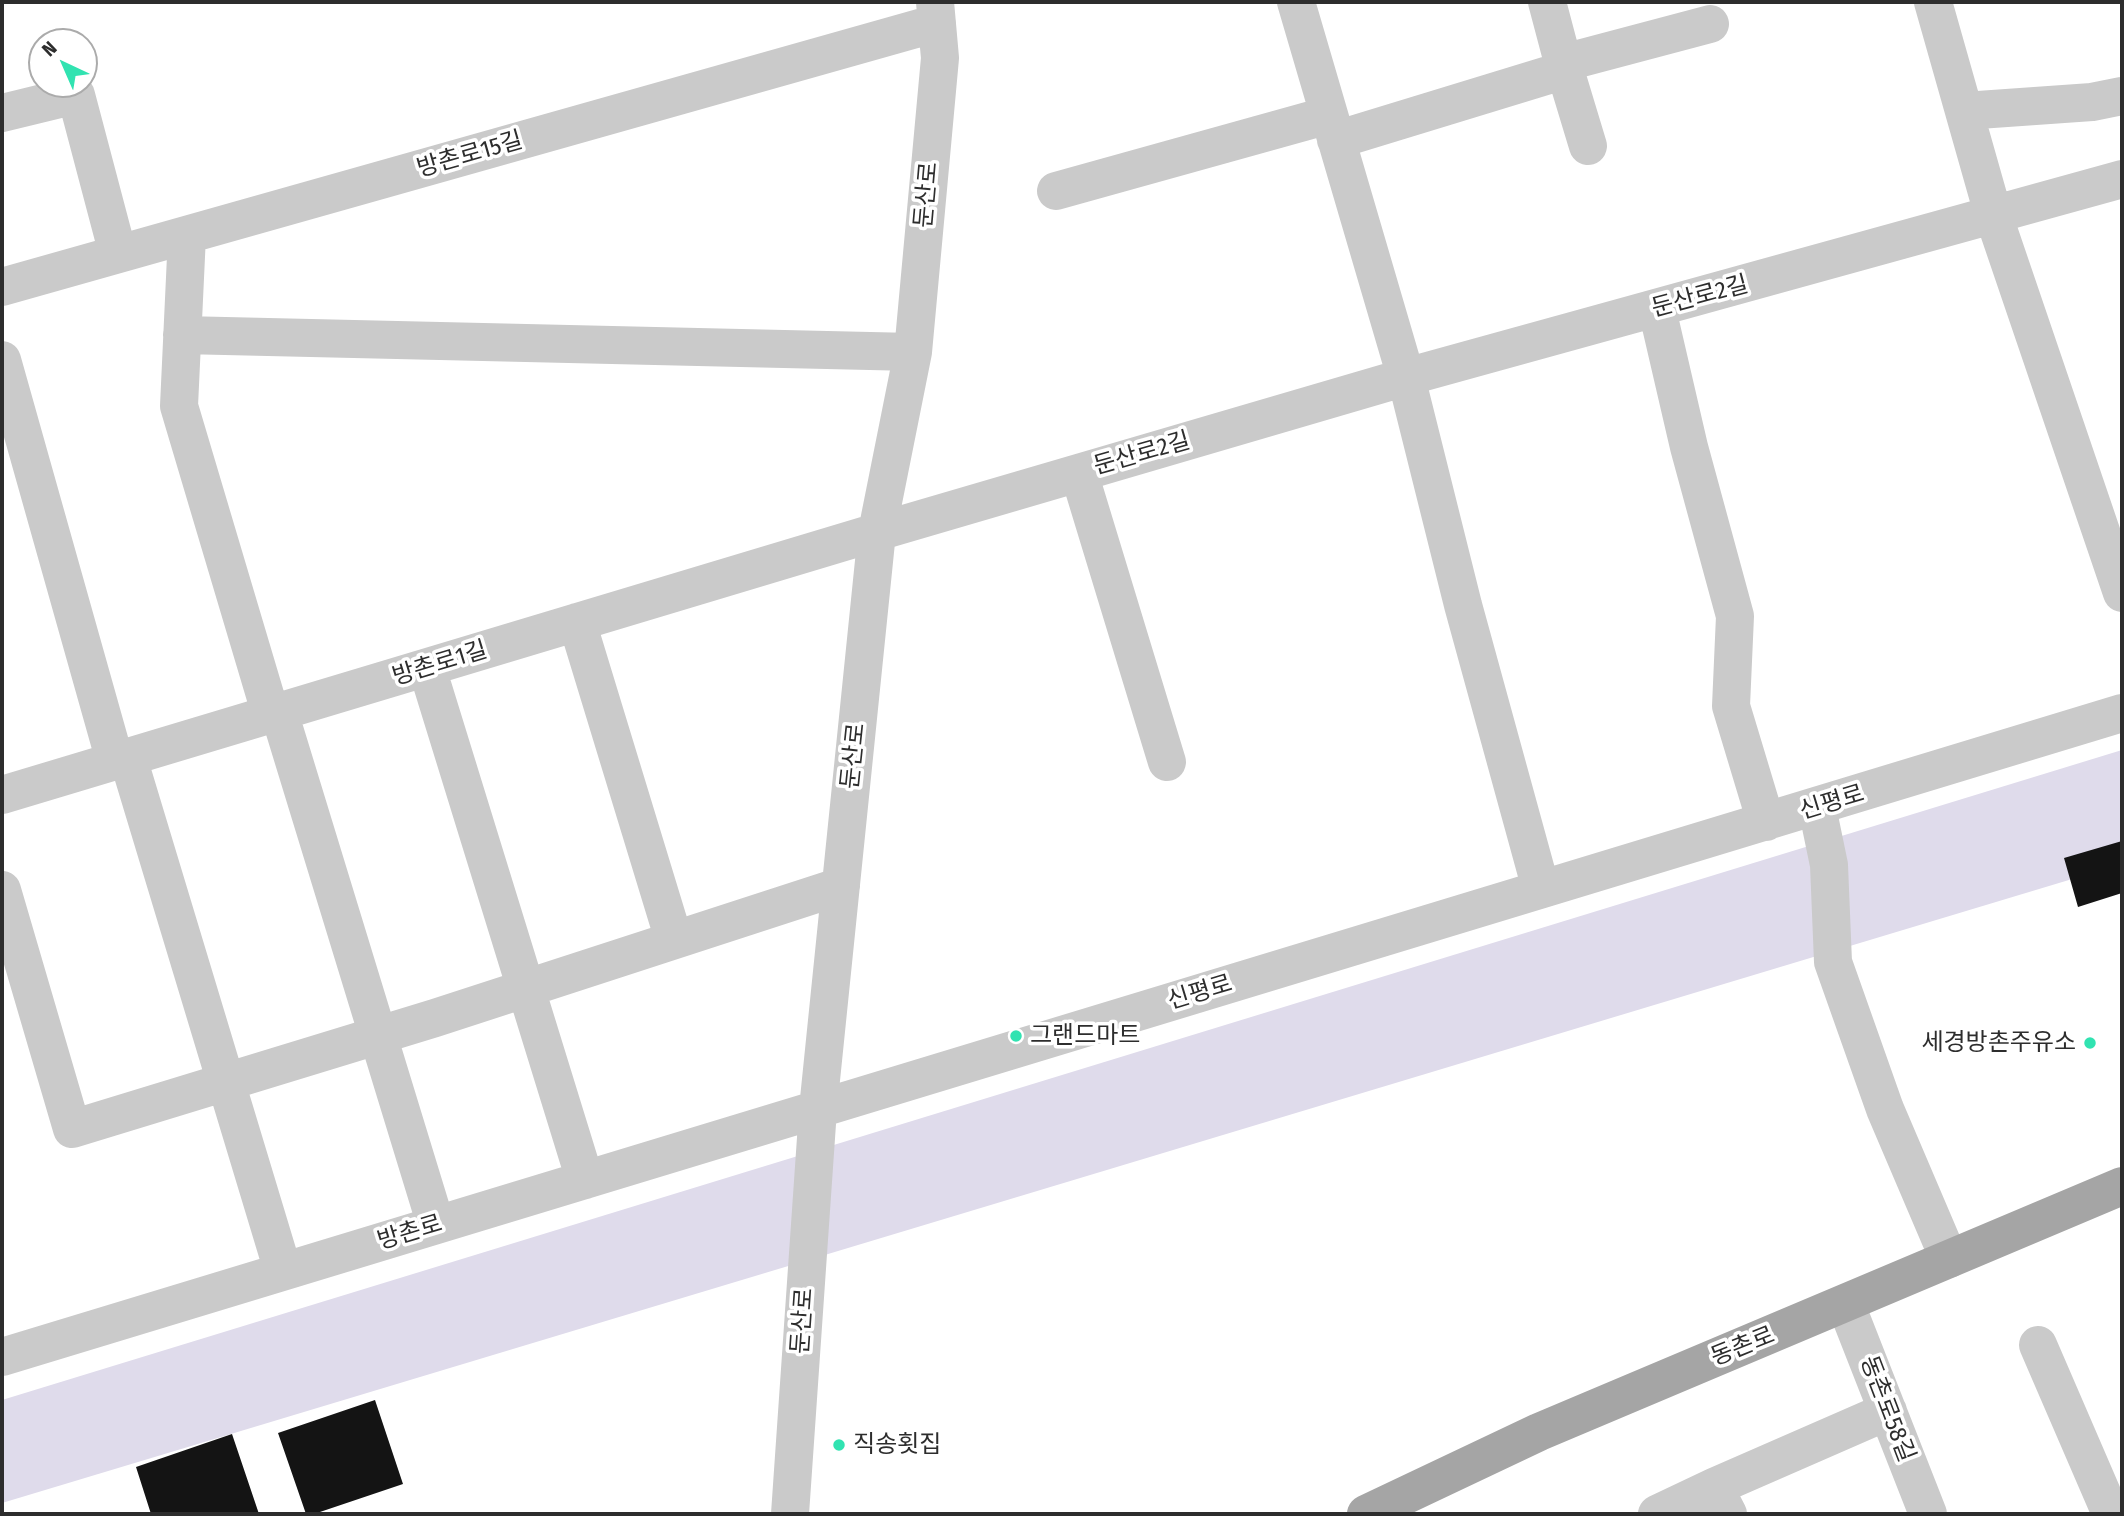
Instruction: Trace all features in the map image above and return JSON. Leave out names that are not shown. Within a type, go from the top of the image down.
[{"type":"main road","name":"동촌로","points":[[1366,1514],[1539,1432],[2122,1186]]},
{"type":"street","points":[[1296,2],[1406,377],[1463,605],[1541,890]]},
{"type":"street","points":[[1546,2],[1588,146]]},
{"type":"street","points":[[1933,2],[1994,217],[2114,540],[2122,593]]},
{"type":"street","name":"방촌로15길","points":[[2,287],[187,235],[936,13]]},
{"type":"street","name":"둔산로","points":[[790,1514],[818,1109],[877,532],[913,352],[940,58],[936,13]]},
{"type":"street","points":[[1056,191],[1332,127],[1564,66],[1710,24]]},
{"type":"street","points":[[2,113],[76,95],[118,254]]},
{"type":"street","points":[[1964,111],[2092,102],[2122,96]]},
{"type":"street","name":"둔산로2길","points":[[877,532],[1406,377],[1994,217],[2122,179]]},
{"type":"street","points":[[187,235],[179,406],[436,1225]]},
{"type":"street","points":[[1657,309],[1689,447],[1735,616],[1731,706],[1766,822]]},
{"type":"street","points":[[182,335],[913,352]]},
{"type":"street","points":[[2,360],[121,759],[283,1271]]},
{"type":"street","points":[[1079,473],[1167,762]]},
{"type":"street","name":"방촌로1길","points":[[2,795],[877,532]]},
{"type":"street","points":[[578,622],[674,940]]},
{"type":"street","points":[[427,668],[585,1180]]},
{"type":"street","name":"신평로","points":[[818,1109],[2122,713]]},
{"type":"street","points":[[1817,807],[1829,865],[1833,962],[1885,1109],[1949,1259]]},
{"type":"street","points":[[2,890],[72,1129],[525,989],[841,886]]},
{"type":"street","name":"방촌로","points":[[2,1357],[818,1109]]},
{"type":"street","name":"동촌로58길","points":[[1846,1304],[1928,1514]]},
{"type":"street","points":[[2038,1345],[2112,1514]]},
{"type":"street","points":[[1657,1514],[1721,1501],[1888,1411]]},
{"type":"shaded area","points":[[2122,750],[2122,864],[2,1503],[2,1400]]},
{"type":"building","points":[[2122,841],[2122,893],[2078,907],[2064,858]]},
{"type":"building","points":[[375,1400],[403,1484],[314,1514],[306,1514],[278,1433]]},
{"type":"building","points":[[232,1434],[259,1514],[151,1514],[136,1467]]},
{"type":"place","name":"그랜드마트","points":[[1016,1036]]},
{"type":"place","name":"세경방촌주유소","points":[[2090,1043]]},
{"type":"place","name":"직송횟집","points":[[839,1445]]}]
